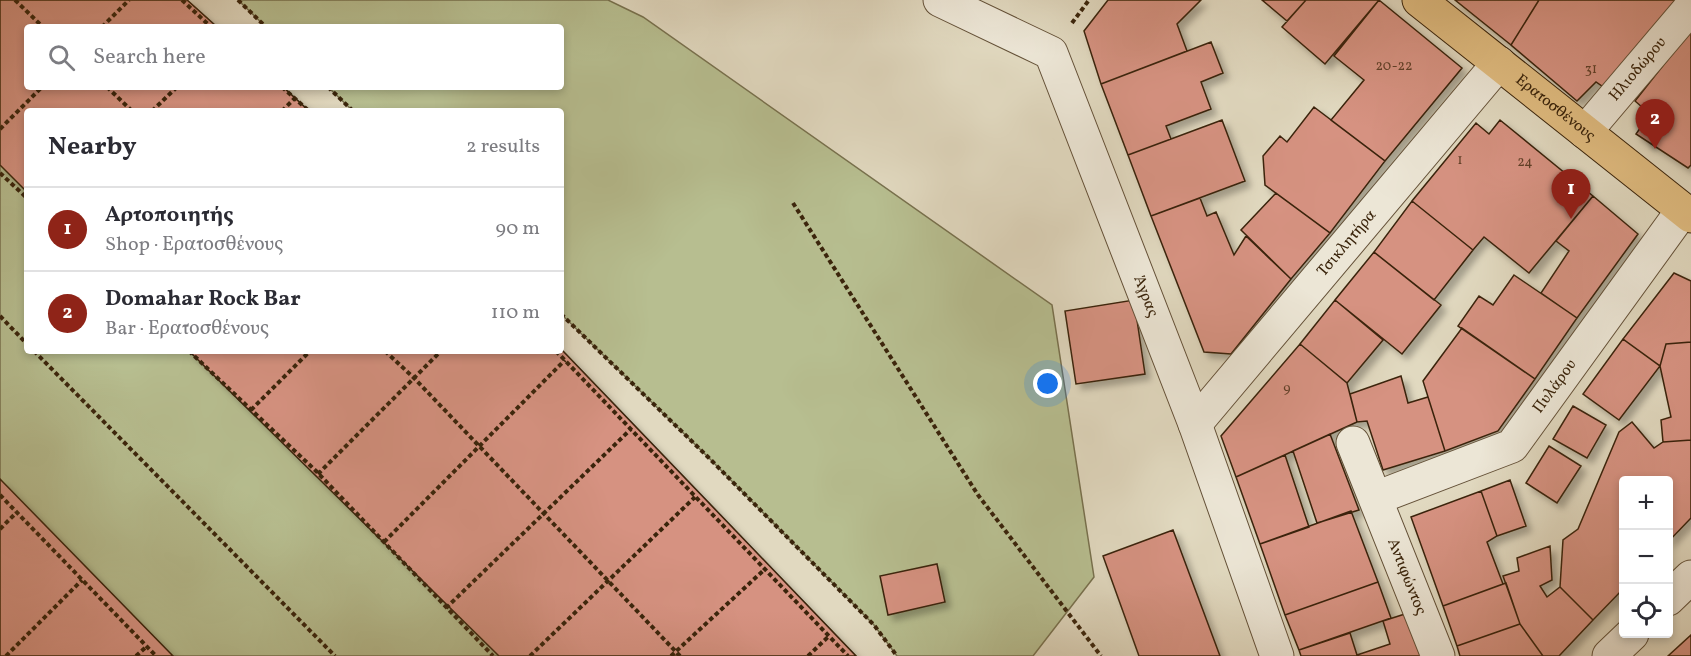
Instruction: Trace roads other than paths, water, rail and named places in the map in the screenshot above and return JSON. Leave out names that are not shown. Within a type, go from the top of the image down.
[{"type":"main road","name":"Ερατοσθένους","points":[[1419,0],[1687,213]]},
{"type":"street","name":"Άγρας","points":[[940,0],[1051,53],[1195,424],[1277,656]]},
{"type":"street","name":"Ηλιοδώρου","points":[[1585,132],[1691,7]]},
{"type":"street","name":"Τσικλητήρα","points":[[1195,424],[1499,63]]},
{"type":"street","name":"Πυλάρου","points":[[1376,498],[1512,446],[1687,213]]},
{"type":"street","name":"Αντιφώντος","points":[[1353,443],[1438,656]]},
{"type":"street","points":[[1673,593],[1691,577]]},
{"type":"street","points":[[1609,656],[1627,638]]},
{"type":"place","name":"Domahar Rock Bar","points":[[1655,149]]},
{"type":"place","name":"Αρτοποιητής","points":[[1571,219]]}]
